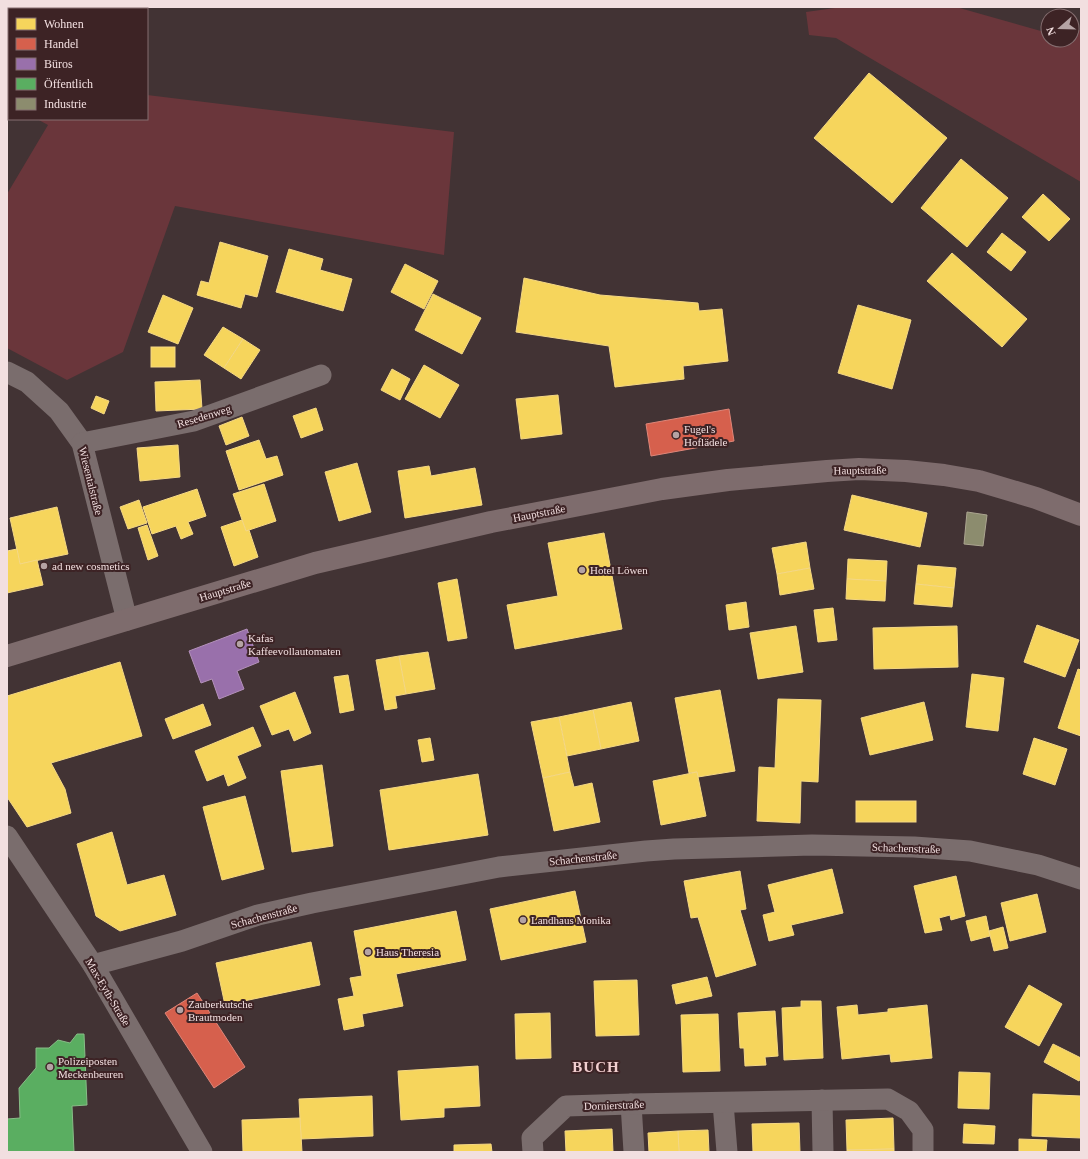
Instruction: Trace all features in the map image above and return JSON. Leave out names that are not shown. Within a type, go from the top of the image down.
[{"type":"main road","name":"Hauptstraße","points":[[7,656],[315,563],[491,522],[662,489],[728,480],[827,470],[906,470],[986,483],[1036,498],[1081,515]]},
{"type":"street","name":"Wiesentalstraße","points":[[7,372],[27,382],[59,411],[82,443],[127,620]]},
{"type":"street","name":"Resedenweg","points":[[82,443],[194,421],[321,375]]},
{"type":"street","name":"Max-Eyth-Straße","points":[[7,836],[93,965],[202,1152]]},
{"type":"street","name":"Schachenstraße","points":[[93,965],[182,941],[258,915],[312,903],[499,867],[646,851],[812,845],[930,848],[970,851],[985,854],[1038,865],[1081,879]]},
{"type":"street","name":"Dornierstraße","points":[[533,1152],[532,1138],[566,1106],[888,1099],[909,1111],[923,1130],[923,1152]]},
{"type":"street","points":[[822,1100],[823,1152]]},
{"type":"street","points":[[723,1103],[727,1152]]},
{"type":"street","points":[[631,1104],[634,1152]]},
{"type":"shaded area","points":[[842,7],[956,7],[1040,31],[1040,48],[1080,48],[1081,30],[1081,182],[836,38],[809,35],[806,12]]},
{"type":"shaded area","points":[[148,95],[454,132],[444,255],[175,206],[123,352],[67,380],[7,348],[7,194],[48,125],[39,120],[148,120]]},
{"type":"building: Wohnen","points":[[869,73],[947,138],[892,203],[814,138]]},
{"type":"building: Wohnen","points":[[961,159],[1008,198],[967,247],[921,208]]},
{"type":"building: Wohnen","points":[[1043,194],[1070,219],[1049,241],[1022,217]]},
{"type":"building: Wohnen","points":[[1002,233],[1026,252],[1011,271],[987,252]]},
{"type":"building: Wohnen","points":[[220,242],[268,256],[257,297],[245,294],[241,308],[197,295],[201,281],[209,283]]},
{"type":"building: Wohnen","points":[[289,249],[323,259],[320,270],[352,279],[343,311],[276,292]]},
{"type":"building: Wohnen","points":[[952,253],[1027,319],[1002,347],[927,281]]},
{"type":"building: Wohnen","points":[[405,264],[438,281],[424,309],[391,292]]},
{"type":"building: Wohnen","points":[[524,278],[600,295],[698,303],[699,311],[722,309],[728,361],[683,366],[684,379],[615,387],[609,346],[516,332]]},
{"type":"building: Wohnen","points":[[433,294],[481,318],[462,354],[415,330]]},
{"type":"building: Wohnen","points":[[163,295],[193,308],[178,344],[148,332]]},
{"type":"building: Wohnen","points":[[858,305],[911,320],[892,389],[838,373]]},
{"type":"building: Wohnen","points":[[223,327],[243,339],[224,368],[204,355]]},
{"type":"building: Wohnen","points":[[243,339],[260,350],[241,379],[224,368]]},
{"type":"building: Wohnen","points":[[151,347],[175,347],[175,367],[151,367]]},
{"type":"building: Wohnen","points":[[424,365],[459,385],[440,418],[405,399]]},
{"type":"building: Wohnen","points":[[392,369],[410,379],[400,400],[381,390]]},
{"type":"building: Wohnen","points":[[200,380],[202,409],[156,411],[155,382]]},
{"type":"building: Wohnen","points":[[558,395],[562,434],[521,439],[516,399]]},
{"type":"building: Wohnen","points":[[96,396],[109,401],[104,414],[91,408]]},
{"type":"building: Wohnen","points":[[316,408],[323,430],[301,438],[293,416]]},
{"type":"building: Wohnen","points":[[242,417],[249,436],[226,445],[219,426]]},
{"type":"building: Wohnen","points":[[259,440],[266,459],[277,456],[283,475],[239,490],[226,451]]},
{"type":"building: Wohnen","points":[[178,445],[180,477],[140,481],[137,448]]},
{"type":"building: Wohnen","points":[[357,463],[371,512],[339,521],[325,472]]},
{"type":"building: Wohnen","points":[[429,466],[431,476],[475,468],[482,505],[405,518],[398,471]]},
{"type":"building: Wohnen","points":[[264,484],[276,521],[246,531],[233,494]]},
{"type":"building: Wohnen","points":[[197,489],[206,516],[188,522],[193,534],[181,539],[176,526],[152,534],[143,507]]},
{"type":"building: Wohnen","points":[[852,495],[927,513],[920,547],[844,530]]},
{"type":"building: Wohnen","points":[[139,500],[147,523],[128,529],[120,507]]},
{"type":"building: Wohnen","points":[[57,507],[68,554],[20,564],[10,518]]},
{"type":"building: Wohnen","points":[[242,520],[246,531],[249,530],[258,557],[234,566],[221,527]]},
{"type":"building: Wohnen","points":[[147,525],[158,556],[148,560],[138,528]]},
{"type":"building: Wohnen","name":"Hotel Löwen","points":[[604,533],[622,629],[515,649],[507,605],[558,596],[548,543]]},
{"type":"building: Wohnen","points":[[806,542],[810,568],[777,574],[772,548]]},
{"type":"building: Wohnen","points":[[17,549],[20,564],[37,560],[43,585],[7,593],[7,551]]},
{"type":"building: Wohnen","points":[[848,559],[887,561],[886,581],[847,579]]},
{"type":"building: Wohnen","points":[[918,565],[956,568],[954,588],[916,584]]},
{"type":"building: Wohnen","points":[[810,568],[814,589],[780,595],[777,574]]},
{"type":"building: Wohnen","points":[[457,579],[467,638],[448,641],[438,583]]},
{"type":"building: Wohnen","points":[[847,579],[886,581],[885,601],[846,599]]},
{"type":"building: Wohnen","points":[[916,584],[954,588],[952,607],[914,604]]},
{"type":"building: Wohnen","points":[[746,602],[749,627],[729,630],[726,605]]},
{"type":"building: Wohnen","points":[[833,608],[837,640],[818,642],[814,610]]},
{"type":"building: Wohnen","points":[[1037,625],[1079,640],[1065,677],[1024,662]]},
{"type":"building: Wohnen","points":[[796,626],[803,672],[758,679],[750,633]]},
{"type":"building: Wohnen","points":[[957,626],[958,667],[874,669],[873,628]]},
{"type":"building: Wohnen","points":[[428,652],[435,689],[406,694],[399,656]]},
{"type":"building: Wohnen","points":[[399,656],[406,694],[395,696],[397,708],[385,710],[376,660]]},
{"type":"building: Wohnen","points":[[120,662],[142,736],[51,763],[65,789],[71,813],[27,827],[7,797],[7,696]]},
{"type":"building: Wohnen","points":[[1078,669],[1081,670],[1081,736],[1058,728]]},
{"type":"building: Wohnen","points":[[972,674],[1004,678],[998,731],[966,727]]},
{"type":"building: Wohnen","points":[[348,675],[354,710],[340,713],[334,677]]},
{"type":"building: Wohnen","points":[[720,690],[735,771],[698,777],[697,772],[689,773],[675,698]]},
{"type":"building: Wohnen","points":[[295,692],[311,733],[294,741],[289,729],[272,735],[260,706]]},
{"type":"building: Wohnen","points":[[778,699],[821,700],[818,782],[801,781],[800,823],[757,821],[759,767],[775,768]]},
{"type":"building: Wohnen","points":[[631,702],[639,741],[601,749],[593,710]]},
{"type":"building: Wohnen","points":[[924,702],[933,740],[870,755],[861,718]]},
{"type":"building: Wohnen","points":[[203,704],[211,725],[173,739],[165,719]]},
{"type":"building: Wohnen","points":[[593,710],[601,749],[567,756],[559,717]]},
{"type":"building: Wohnen","points":[[559,717],[570,772],[543,778],[531,722]]},
{"type":"building: Wohnen","points":[[253,727],[261,746],[237,756],[246,778],[228,786],[224,774],[207,781],[195,751]]},
{"type":"building: Wohnen","points":[[430,738],[434,760],[422,762],[418,740]]},
{"type":"building: Wohnen","points":[[1034,738],[1067,749],[1055,785],[1023,774]]},
{"type":"building: Wohnen","points":[[322,765],[333,846],[292,852],[281,771]]},
{"type":"building: Wohnen","points":[[570,772],[574,787],[592,783],[600,822],[554,831],[543,778]]},
{"type":"building: Wohnen","points":[[697,772],[706,816],[661,825],[653,781]]},
{"type":"building: Wohnen","points":[[478,774],[488,835],[389,850],[380,790]]},
{"type":"building: Wohnen","points":[[245,796],[264,869],[222,880],[203,807]]},
{"type":"building: Wohnen","points":[[856,801],[916,801],[916,822],[856,822]]},
{"type":"building: Wohnen","points":[[112,832],[127,885],[164,875],[176,915],[120,931],[96,916],[77,844]]},
{"type":"building: Wohnen","points":[[832,869],[843,913],[791,925],[794,935],[769,941],[763,915],[775,912],[768,885]]},
{"type":"building: Wohnen","points":[[740,871],[746,909],[740,910],[756,965],[716,977],[698,917],[691,918],[684,881]]},
{"type":"building: Wohnen","points":[[956,876],[965,916],[951,920],[950,915],[939,918],[942,930],[925,933],[914,886]]},
{"type":"building: Wohnen","points":[[575,891],[586,942],[501,960],[490,909]]},
{"type":"building: Wohnen","points":[[1037,894],[1046,932],[1010,941],[1001,903]]},
{"type":"building: Wohnen","points":[[456,911],[466,960],[396,974],[403,1006],[362,1014],[364,1026],[344,1030],[338,999],[354,996],[350,978],[362,976],[354,931]]},
{"type":"building: Wohnen","points":[[986,916],[990,936],[971,941],[966,921]]},
{"type":"building: Wohnen","points":[[1003,927],[1008,948],[994,951],[989,931]]},
{"type":"building: Wohnen","points":[[311,942],[320,985],[225,1005],[216,963]]},
{"type":"building: Wohnen","points":[[707,977],[712,996],[676,1004],[672,985]]},
{"type":"building: Wohnen","points":[[637,980],[639,1035],[596,1036],[594,981]]},
{"type":"building: Wohnen","points":[[1029,985],[1062,1004],[1039,1046],[1005,1027]]},
{"type":"building: Wohnen","points":[[801,1001],[821,1001],[823,1058],[784,1060],[782,1008],[801,1007]]},
{"type":"building: Wohnen","points":[[857,1005],[858,1015],[888,1012],[888,1009],[927,1005],[932,1058],[891,1062],[890,1054],[842,1059],[837,1007]]},
{"type":"building: Wohnen","points":[[775,1011],[778,1056],[765,1057],[766,1065],[745,1066],[744,1048],[740,1048],[738,1013]]},
{"type":"building: Wohnen","points":[[550,1013],[551,1058],[516,1059],[515,1014]]},
{"type":"building: Wohnen","points":[[718,1014],[720,1071],[683,1072],[681,1015]]},
{"type":"building: Wohnen","points":[[1053,1044],[1081,1058],[1081,1077],[1079,1081],[1044,1062]]},
{"type":"building: Wohnen","points":[[478,1066],[480,1106],[444,1108],[444,1117],[401,1120],[398,1071]]},
{"type":"building: Wohnen","points":[[959,1072],[990,1073],[989,1109],[958,1108]]},
{"type":"building: Wohnen","points":[[1033,1094],[1081,1096],[1081,1138],[1032,1136]]},
{"type":"building: Wohnen","points":[[372,1096],[373,1136],[301,1139],[299,1099]]},
{"type":"building: Wohnen","points":[[300,1118],[302,1152],[243,1152],[242,1120]]},
{"type":"building: Wohnen","points":[[893,1118],[894,1149],[847,1150],[846,1120]]},
{"type":"building: Wohnen","points":[[799,1123],[800,1152],[753,1152],[752,1124]]},
{"type":"building: Wohnen","points":[[964,1124],[995,1126],[994,1144],[963,1143]]},
{"type":"building: Wohnen","points":[[612,1129],[613,1152],[566,1152],[565,1131]]},
{"type":"building: Wohnen","points":[[708,1130],[709,1152],[679,1152],[678,1131]]},
{"type":"building: Wohnen","points":[[678,1131],[679,1152],[649,1152],[648,1133]]},
{"type":"building: Wohnen","points":[[1019,1139],[1047,1140],[1046,1152],[1019,1152]]},
{"type":"building: Wohnen","points":[[491,1144],[492,1152],[454,1152],[454,1145]]},
{"type":"building: Wohnen","points":[[894,1149],[894,1152],[847,1152],[847,1150]]},
{"type":"building: Handel","points":[[729,409],[734,441],[651,456],[646,424]]},
{"type":"building: Handel","points":[[197,993],[245,1067],[214,1088],[165,1013]]},
{"type":"building: Büros","points":[[247,629],[259,662],[237,671],[244,689],[219,699],[212,679],[201,683],[189,651]]},
{"type":"building: Öffentlich","points":[[77,1034],[84,1034],[87,1105],[72,1106],[74,1152],[7,1152],[7,1119],[20,1118],[19,1088],[36,1068],[36,1048],[49,1048],[58,1040],[70,1043]]},
{"type":"building: Industrie","points":[[967,512],[987,515],[983,546],[964,544]]},
{"type":"place","name":"Fugel's Hoflädele","points":[[676,435]]},
{"type":"place","name":"ad new cosmetics","points":[[44,566]]},
{"type":"place","name":"Hotel Löwen","points":[[582,570]]},
{"type":"place","name":"Kafas Kaffeevollautomaten","points":[[240,644]]},
{"type":"place","name":"Landhaus Monika","points":[[523,920]]},
{"type":"place","name":"Haus Theresia","points":[[368,952]]},
{"type":"place","name":"Zauberkutsche Brautmoden","points":[[180,1010]]},
{"type":"place","name":"Polizeiposten Meckenbeuren","points":[[50,1067]]},
{"type":"district","name":"BUCH","points":[[596,1067]]}]
